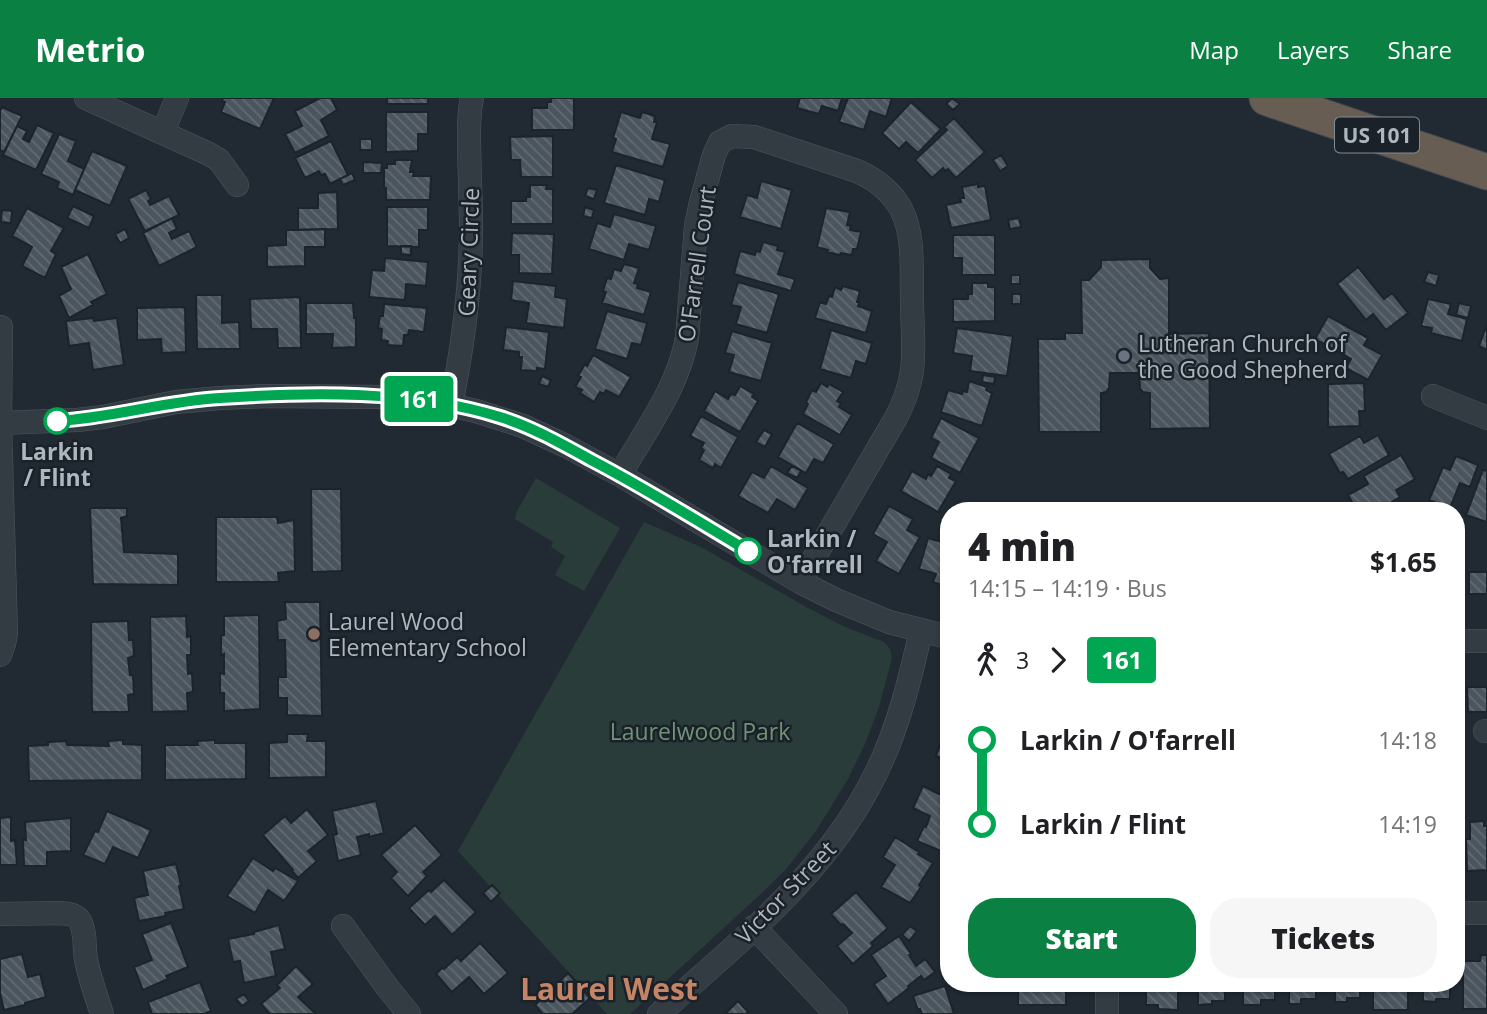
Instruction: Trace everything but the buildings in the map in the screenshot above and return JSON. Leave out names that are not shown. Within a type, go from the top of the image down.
[{"type":"highway","name":"US 101","points":[[1267,98],[1487,172]]},
{"type":"street","points":[[86,98],[219,160],[237,185]]},
{"type":"street","points":[[163,132],[177,98]]},
{"type":"street","name":"Geary Circle","points":[[451,405],[469,299],[469,141],[472,98]]},
{"type":"street","name":"O'Farrell Court","points":[[620,475],[668,392],[684,355],[699,206],[720,142],[732,136],[746,135],[871,177],[893,198],[909,231],[912,372],[897,416],[800,582]]},
{"type":"street","points":[[0,655],[6,633],[0,423],[1,327]]},
{"type":"street","points":[[0,423],[77,420],[176,402],[266,396],[382,396],[451,405],[500,417],[566,446],[800,582],[861,612],[940,635]]},
{"type":"street","points":[[1433,396],[1487,418]]},
{"type":"street","name":"Victor Street","points":[[659,1014],[754,928],[820,862],[834,843],[876,774],[895,726],[921,631]]},
{"type":"street","points":[[1465,641],[1487,641]]},
{"type":"street","points":[[0,914],[61,913],[78,918],[83,927],[90,976],[102,1014]]},
{"type":"street","points":[[1465,913],[1487,913]]},
{"type":"street","points":[[343,926],[409,1014]]},
{"type":"street","points":[[754,928],[836,1014]]},
{"type":"street","points":[[1107,992],[1107,1014]]},
{"type":"green space","points":[[536,478],[620,528],[584,591],[555,575],[565,556],[551,547],[553,542],[515,519]]},
{"type":"green space","name":"Laurelwood Park","points":[[644,522],[701,547],[845,627],[884,642],[890,649],[892,658],[879,707],[848,779],[816,831],[787,868],[630,1014],[607,1014],[458,851]]},
{"type":"bus line","name":"161","points":[[57,421],[103,417],[176,402],[220,398],[333,395],[422,400],[500,417],[545,435],[620,475],[748,551]]},
{"type":"place","name":"Lutheran Church of the Good Shepherd","points":[[1124,356]]},
{"type":"place","name":"Larkin / Flint","points":[[57,421]]},
{"type":"place","name":"Larkin / O'farrell","points":[[748,551]]},
{"type":"place","name":"Laurel Wood Elementary School","points":[[314,634]]},
{"type":"district","name":"Laurel West","points":[[609,988]]}]
